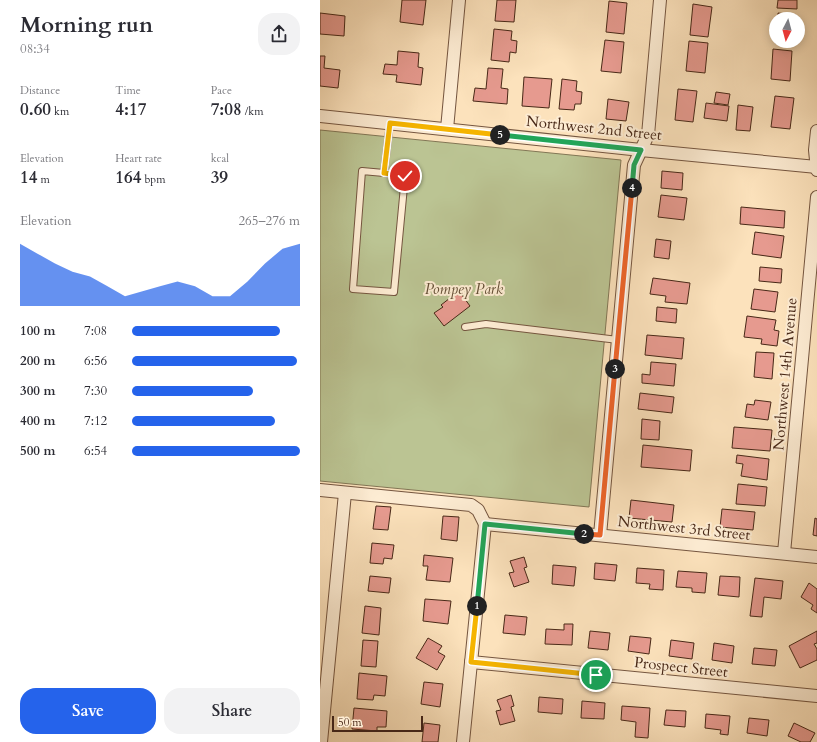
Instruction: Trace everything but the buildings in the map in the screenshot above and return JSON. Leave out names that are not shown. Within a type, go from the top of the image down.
[{"type":"street","points":[[447,129],[460,0]]},
{"type":"street","points":[[600,535],[634,165],[648,135],[660,0]]},
{"type":"street","name":"Northwest 2nd Street","points":[[320,116],[817,167]]},
{"type":"street","points":[[817,131],[815,150],[817,170]]},
{"type":"street","name":"Northwest 14th Avenue","points":[[784,553],[817,196]]},
{"type":"street","points":[[320,490],[471,505],[478,510],[485,524],[463,742]]},
{"type":"street","points":[[321,742],[345,493]]},
{"type":"street","name":"Northwest 3rd Street","points":[[485,524],[817,557]]},
{"type":"street","name":"Prospect Street","points":[[471,662],[817,696]]},
{"type":"lane","points":[[384,173],[390,123]]},
{"type":"lane","points":[[362,171],[384,173],[405,176],[394,292],[353,289],[362,171]]},
{"type":"lane","points":[[465,327],[486,324],[618,340]]},
{"type":"green space","name":"Pompey Park","points":[[320,130],[621,160],[589,507],[320,481]]},
{"type":"route","points":[[405,176],[384,173],[390,123],[641,150],[634,165],[600,535],[485,524],[471,662],[596,675]]}]
